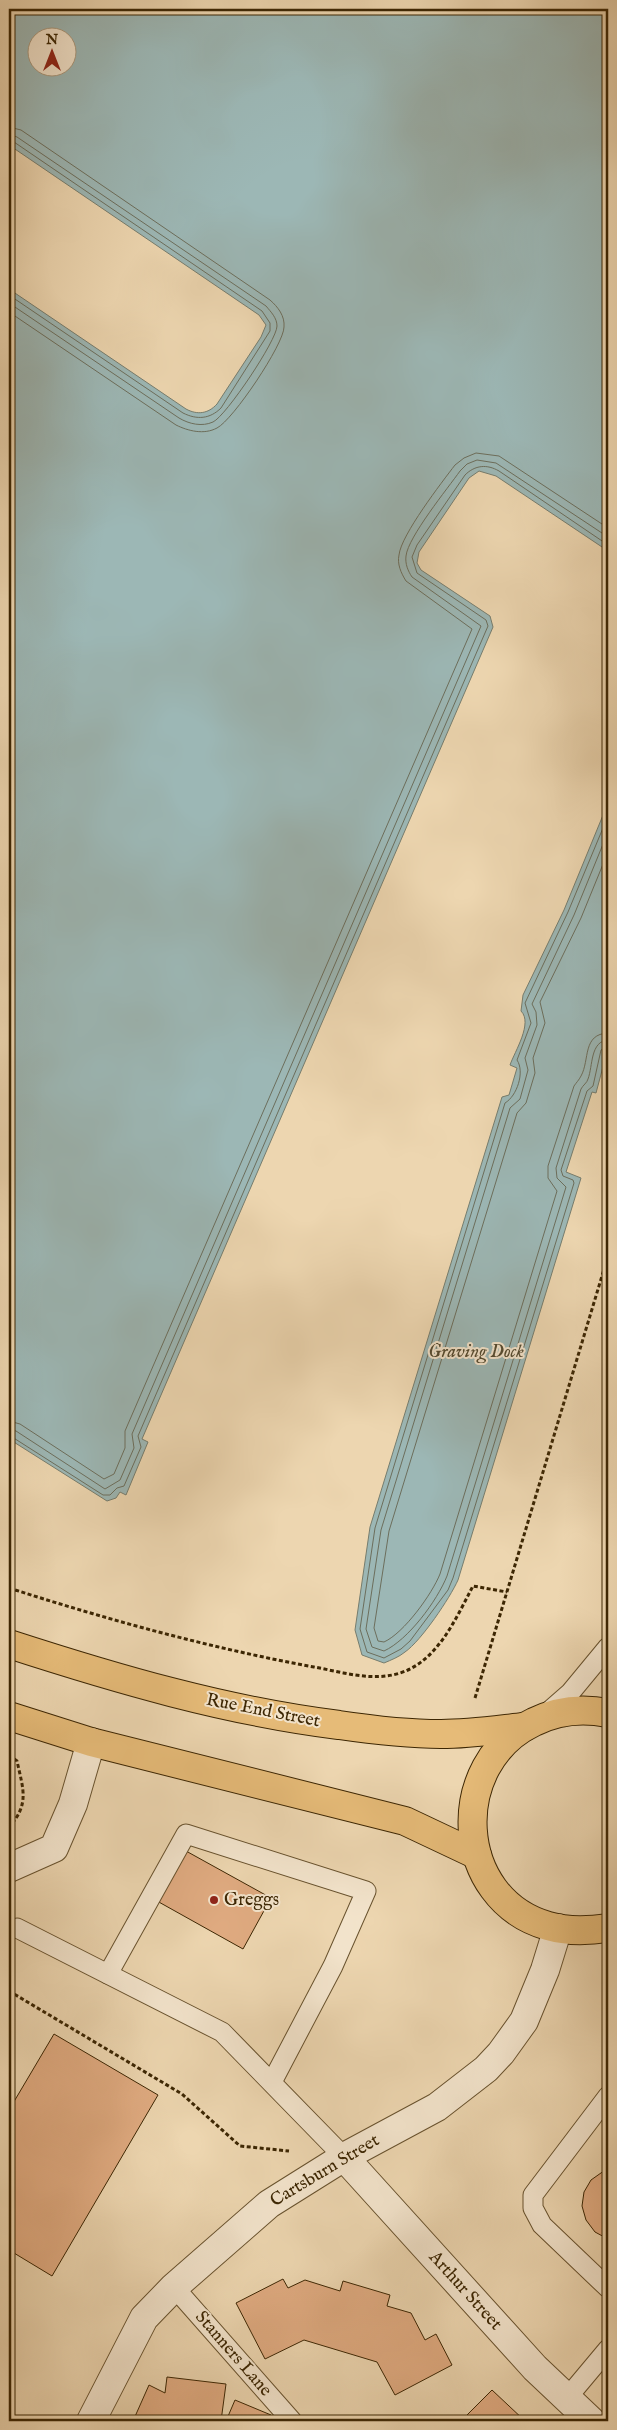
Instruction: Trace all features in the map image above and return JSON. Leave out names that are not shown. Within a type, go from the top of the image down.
[{"type":"highway","name":"Rue End Street","points":[[9,1644],[132,1682],[257,1712],[310,1722],[402,1733],[464,1734],[532,1723],[564,1712],[585,1710],[608,1713]]},
{"type":"highway","points":[[9,1716],[91,1742],[405,1821],[477,1855]]},
{"type":"highway","points":[[532,1723],[507,1740],[492,1756],[482,1774],[474,1794],[472,1815],[472,1835],[477,1855],[485,1874],[497,1891],[512,1906],[529,1918],[558,1928],[588,1931],[608,1928]]},
{"type":"street","points":[[9,1868],[54,1848],[73,1804],[91,1742]]},
{"type":"street","name":"Cartsburn Street","points":[[91,2421],[144,2318],[174,2288],[269,2204],[344,2156],[437,2107],[496,2058],[524,2020],[535,1997],[558,1928]]},
{"type":"street","name":"Arthur Street","points":[[344,2156],[535,2368],[591,2421]]},
{"type":"lane","points":[[532,1723],[570,1693],[608,1647]]},
{"type":"lane","points":[[108,1974],[186,1834],[366,1891],[333,1966],[272,2082]]},
{"type":"lane","points":[[16,1928],[222,2032],[344,2156]]},
{"type":"lane","points":[[608,2096],[533,2195],[533,2208],[542,2225],[608,2288]]},
{"type":"lane","name":"Stanners Lane","points":[[174,2288],[292,2421]]},
{"type":"lane","points":[[567,2398],[608,2349]]},
{"type":"path","points":[[464,1734],[608,1256]]},
{"type":"path","points":[[9,1588],[107,1619],[276,1660],[376,1678],[400,1673],[420,1664],[448,1633],[473,1586],[507,1592]]},
{"type":"path","points":[[9,1755],[17,1761],[24,1802],[19,1816],[9,1827]]},
{"type":"path","points":[[9,1991],[182,2094],[240,2146],[344,2156]]},
{"type":"water","points":[[9,9],[608,9],[608,551],[496,476],[479,471],[469,478],[419,552],[417,563],[421,570],[490,616],[493,627],[142,1439],[148,1442],[126,1495],[120,1492],[116,1498],[107,1501],[9,1439],[9,289],[186,409],[194,412],[206,412],[217,404],[261,337],[266,325],[259,315],[9,145]]},
{"type":"water","name":"Graving Dock","points":[[608,803],[608,1048],[596,1093],[592,1092],[566,1172],[581,1178],[458,1580],[442,1608],[419,1639],[403,1654],[384,1663],[362,1655],[355,1630],[370,1527],[502,1097],[509,1095],[517,1068],[510,1065],[524,1030],[524,1016],[521,1011],[523,995],[564,910]]},
{"type":"building","name":"Greggs","points":[[186,1851],[271,1898],[243,1949],[157,1901]]},
{"type":"building","points":[[54,2034],[158,2095],[52,2276],[9,2250],[9,2110]]},
{"type":"building","points":[[608,2168],[608,2239],[595,2232],[586,2220],[582,2206],[584,2192],[591,2180]]},
{"type":"building","points":[[283,2279],[288,2288],[305,2280],[340,2291],[343,2281],[390,2295],[387,2306],[411,2313],[425,2340],[436,2334],[452,2365],[395,2395],[377,2362],[304,2340],[265,2359],[236,2303]]},
{"type":"building","points":[[167,2377],[226,2384],[221,2421],[186,2419],[185,2421],[133,2421],[149,2385],[165,2393]]},
{"type":"building","points":[[492,2390],[525,2421],[461,2421]]},
{"type":"building","points":[[235,2400],[271,2415],[269,2421],[226,2421]]},
{"type":"place","name":"Greggs","points":[[214,1900]]}]
